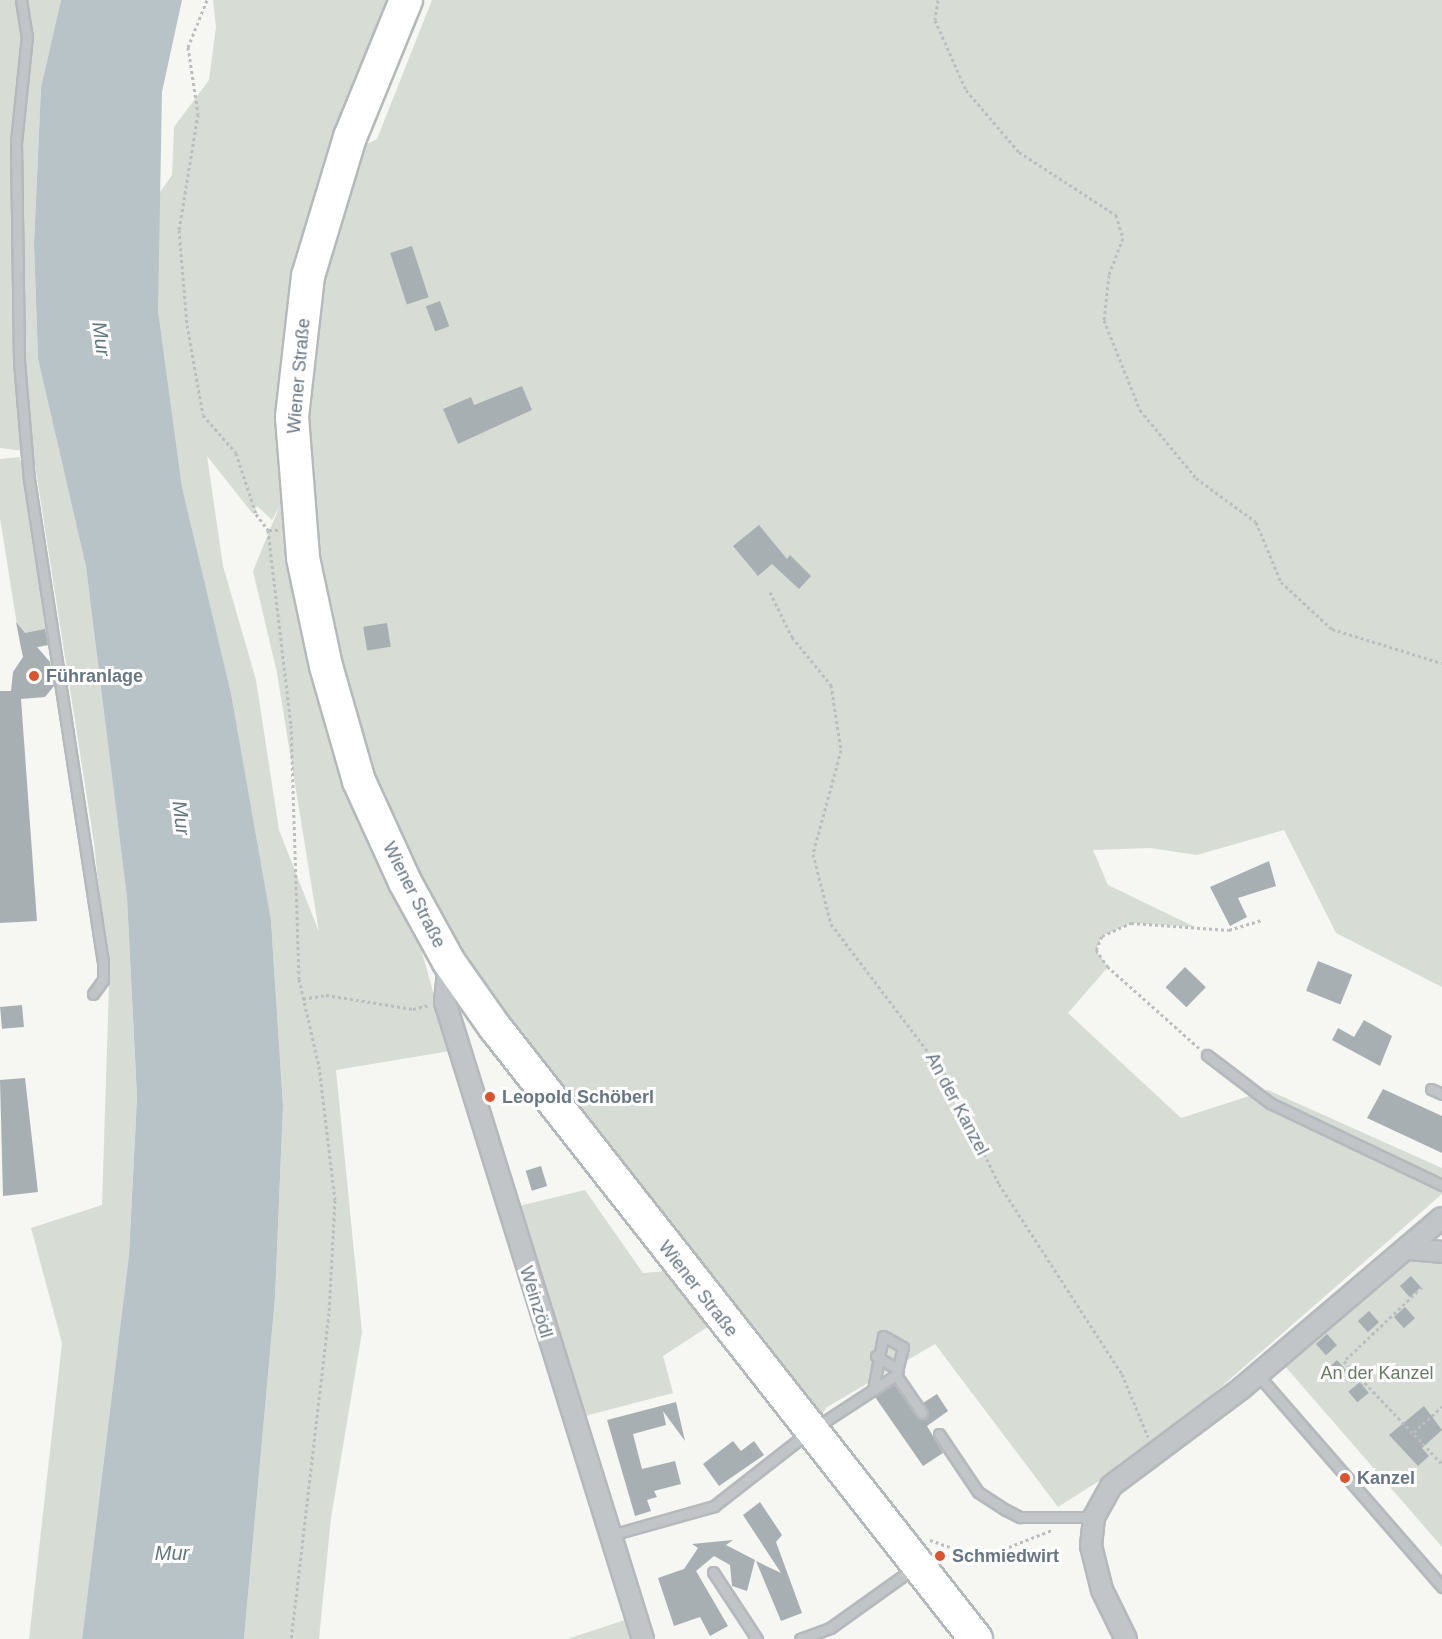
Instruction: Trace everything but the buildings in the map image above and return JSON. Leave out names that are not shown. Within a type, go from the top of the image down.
[{"type":"main road","name":"Wiener Straße","points":[[406,0],[350,137],[308,276],[292,417],[283,530],[359,781],[449,962],[586,1149],[810,1431],[920,1555],[976,1639]]},
{"type":"street","name":"Weinzödl","points":[[449,962],[445,1002],[607,1536],[643,1639]]},
{"type":"street","points":[[1126,1639],[1095,1567],[1094,1517],[1111,1486],[1258,1375],[1442,1218]]},
{"type":"street","points":[[1408,1249],[1442,1252]]},
{"type":"lane","points":[[21,0],[27,36],[16,143],[19,361],[29,479],[103,960],[103,980],[93,994]]},
{"type":"lane","points":[[1208,1055],[1270,1103],[1442,1185]]},
{"type":"lane","points":[[1431,1089],[1442,1094]]},
{"type":"lane","points":[[607,1536],[714,1506],[810,1431],[873,1390],[897,1373],[904,1355],[897,1341],[883,1336],[876,1356],[873,1390]]},
{"type":"lane","points":[[876,1356],[897,1373],[922,1413]]},
{"type":"lane","points":[[1258,1375],[1442,1587]]},
{"type":"lane","points":[[939,1434],[978,1492],[1006,1510],[1031,1518],[1094,1517]]},
{"type":"lane","points":[[800,1639],[830,1628],[920,1555]]},
{"type":"lane","points":[[713,1572],[757,1639]]},
{"type":"path","points":[[207,0],[188,47],[198,114],[179,230],[187,326],[203,415],[236,453],[256,514],[283,530],[303,999],[319,1066],[335,1200],[329,1313],[291,1639]]},
{"type":"path","points":[[938,0],[935,20],[966,90],[1019,152],[1116,215],[1123,238],[1109,275],[1104,320],[1140,410],[1196,478],[1256,522],[1281,582],[1332,629],[1442,663]]},
{"type":"path","name":"An der Kanzel","points":[[770,592],[792,637],[831,685],[841,750],[813,854],[831,924],[944,1073],[999,1184],[1122,1374],[1155,1452]]},
{"type":"path","points":[[1208,1055],[1096,950],[1102,936],[1131,923],[1229,930],[1262,920]]},
{"type":"path","points":[[303,999],[326,995],[413,1009],[445,1002]]},
{"type":"path","points":[[1422,1287],[1344,1361],[1442,1464]]},
{"type":"path","points":[[1414,1432],[1442,1407]]},
{"type":"path","points":[[920,1555],[931,1540],[981,1558],[1094,1517]]},
{"type":"green space","points":[[0,0],[61,0],[41,87],[34,244],[38,359],[86,567],[127,898],[137,1097],[129,1255],[82,1639],[29,1639],[62,1343],[31,1228],[102,1205],[109,986],[94,843],[33,452],[0,448]]},
{"type":"green space","points":[[213,0],[388,0],[351,97],[290,307],[283,354],[283,464],[450,1051],[336,1070],[362,1332],[331,1518],[319,1639],[244,1639],[275,1298],[283,1106],[271,920],[231,693],[182,487],[158,310],[158,195],[172,175],[174,127],[209,80],[216,27]],"holes":[[[207,456],[253,514],[257,506],[272,520],[280,505],[253,571],[277,673],[319,932],[279,830],[256,680],[223,566]]]},
{"type":"green space","points":[[432,0],[1442,0],[1442,987],[1336,933],[1284,830],[1197,855],[1150,848],[1093,850],[1108,885],[1195,927],[1131,923],[1102,936],[1096,950],[1108,967],[1068,1013],[1181,1118],[1268,1090],[1442,1168],[1442,1194],[1151,1448],[1058,1507],[935,1344],[827,1407],[810,1431],[405,882],[326,666],[287,354],[365,145],[377,139]]},
{"type":"green space","points":[[20,457],[50,645],[21,650],[0,518],[0,459]]},
{"type":"green space","points":[[585,1190],[643,1273],[667,1271],[712,1324],[663,1356],[673,1393],[585,1416],[519,1206]]},
{"type":"green space","name":"An der Kanzel","points":[[1410,1259],[1442,1264],[1442,1547],[1284,1365]]},
{"type":"green space","points":[[625,1620],[638,1623],[643,1639],[567,1639]]},
{"type":"water","name":"Mur","points":[[61,0],[182,0],[162,92],[158,310],[182,487],[231,693],[271,920],[283,1106],[275,1298],[244,1639],[82,1639],[129,1255],[137,1097],[127,898],[86,567],[38,359],[34,244],[41,87]]},
{"type":"place","name":"Führanlage","points":[[34,676]]},
{"type":"place","name":"Leopold Schöberl","points":[[490,1097]]},
{"type":"place","name":"Kanzel","points":[[1345,1478]]},
{"type":"place","name":"Schmiedwirt","points":[[940,1556]]}]
